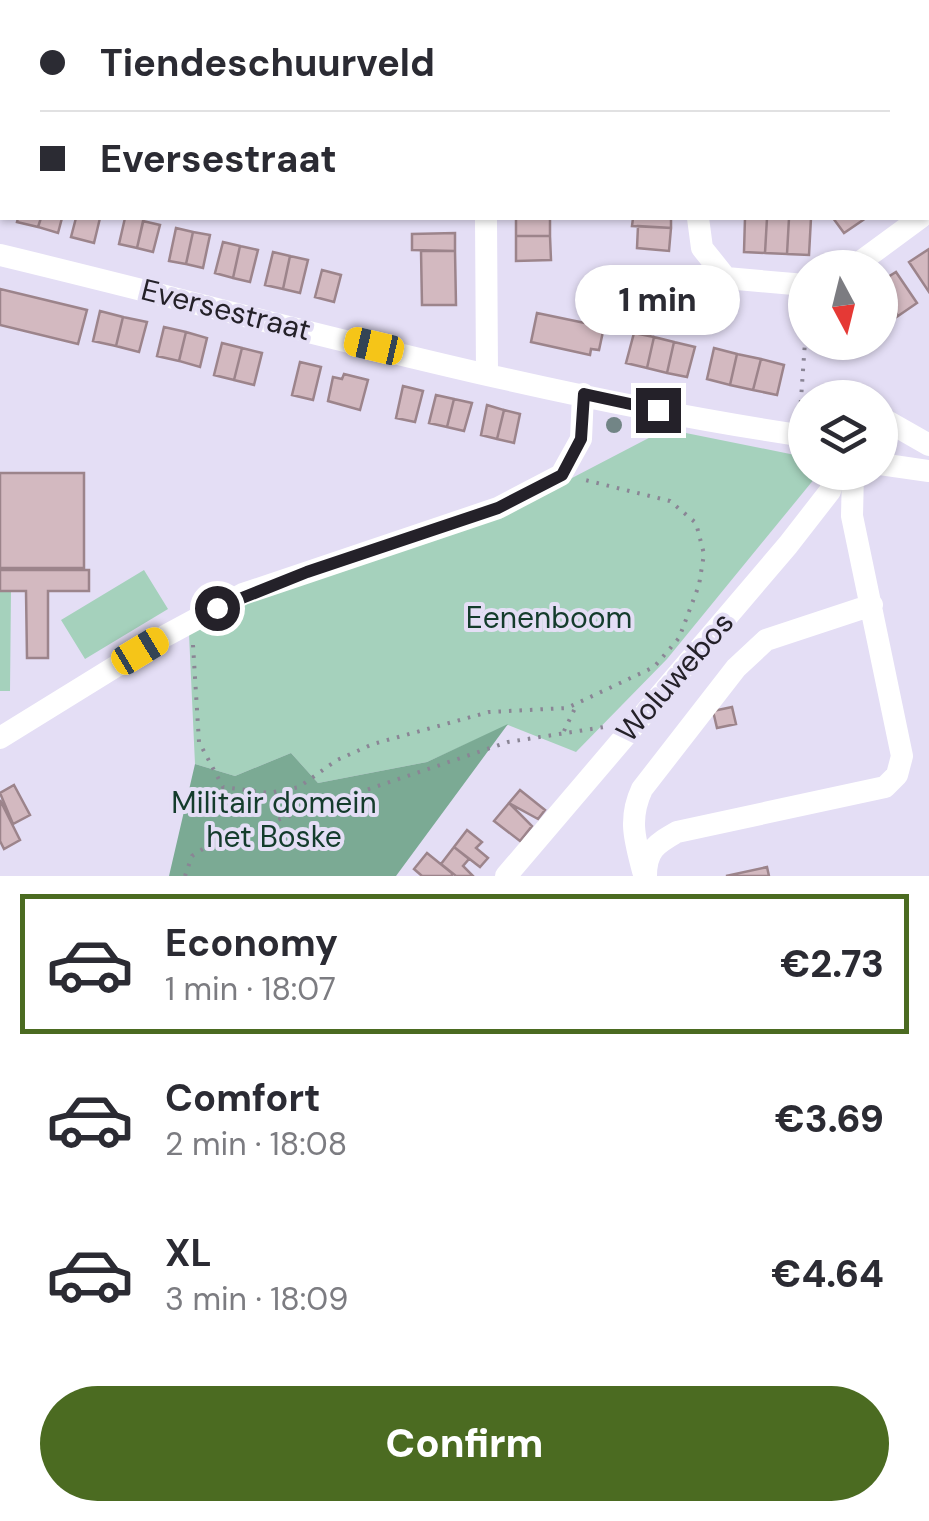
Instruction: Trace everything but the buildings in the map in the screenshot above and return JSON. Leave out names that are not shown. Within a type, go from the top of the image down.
[{"type":"street","points":[[486,220],[487,373]]},
{"type":"street","points":[[698,220],[702,248],[726,278],[788,283]]},
{"type":"street","points":[[876,250],[917,220]]},
{"type":"street","name":"Eversestraat","points":[[0,254],[487,373],[788,433]]},
{"type":"street","points":[[0,738],[191,621],[243,594],[498,508],[562,475],[581,439],[584,394]]},
{"type":"street","points":[[898,427],[929,445]]},
{"type":"street","points":[[898,466],[929,470]]},
{"type":"street","name":"Woluwebos","points":[[506,876],[830,490]]},
{"type":"street","points":[[645,876],[647,856],[655,844],[677,832],[885,787],[898,774],[902,756],[852,516],[853,490]]},
{"type":"street","points":[[645,876],[633,832],[633,809],[642,789],[736,668],[766,640],[872,604]]},
{"type":"path","points":[[191,621],[199,742],[223,787],[270,793],[299,787],[352,752],[418,730],[489,712],[556,710],[577,704],[654,666],[679,638],[699,584],[704,554],[696,524],[670,501],[562,475]]},
{"type":"path","points":[[564,732],[577,704]]},
{"type":"path","points":[[185,876],[192,856],[215,842],[508,742],[584,730]]},
{"type":"green space","name":"Eenenboom","points":[[666,429],[788,454],[788,490],[805,490],[667,659],[576,752],[508,725],[427,762],[318,783],[291,753],[235,776],[195,764],[189,634],[245,602],[501,515]]},
{"type":"green space","points":[[144,570],[168,609],[85,659],[61,620]]},
{"type":"green space","points":[[0,591],[11,591],[10,691],[0,691]]},
{"type":"green space","name":"Militair domein het Boske","points":[[508,724],[396,876],[169,876],[195,764],[235,776],[291,753],[318,783],[427,762]]},
{"type":"route","points":[[217,608],[243,594],[498,508],[562,475],[574,459],[581,439],[584,394],[658,410]]}]
